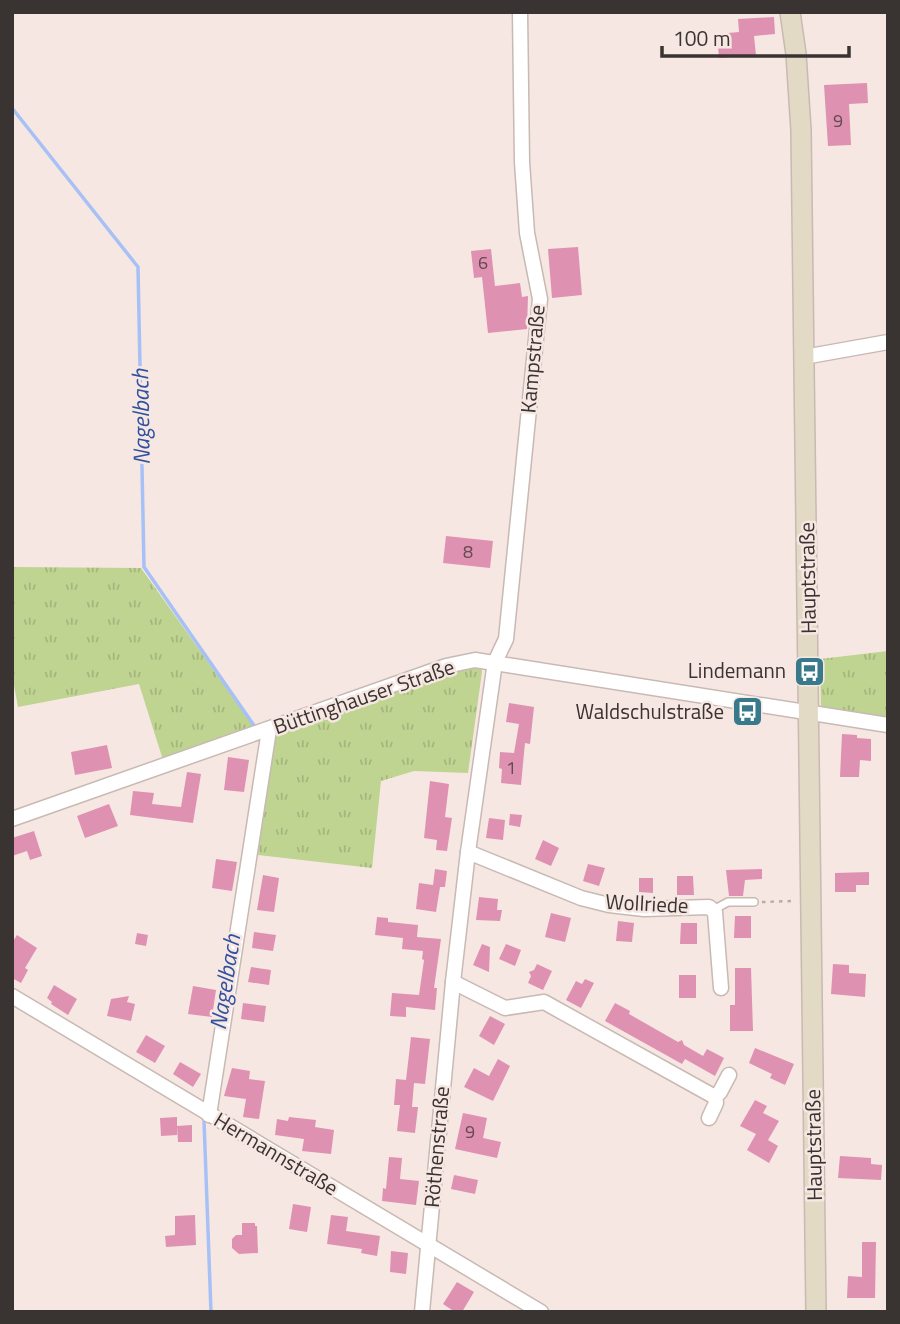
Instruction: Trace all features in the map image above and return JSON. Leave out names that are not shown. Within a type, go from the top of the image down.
[{"type":"main road","name":"Hauptstraße","points":[[790,12],[802,130],[816,1312]]},
{"type":"street","name":"Kampstraße","points":[[495,662],[506,639],[540,299],[527,233],[522,162],[520,12]]},
{"type":"street","points":[[804,357],[888,342]]},
{"type":"street","name":"Büttinghauser Straße","points":[[12,819],[446,666],[475,660],[810,712]]},
{"type":"street","name":"Röthenstraße","points":[[422,1312],[453,982],[495,662]]},
{"type":"street","points":[[810,712],[888,725]]},
{"type":"street","points":[[209,1115],[268,730]]},
{"type":"street","name":"Wollriede","points":[[468,852],[581,898],[609,905],[644,909],[709,907],[715,912],[721,988]]},
{"type":"street","points":[[453,982],[505,1008],[544,1002],[715,1097]]},
{"type":"street","name":"Hermannstraße","points":[[12,996],[541,1312]]},
{"type":"street","points":[[715,1097],[729,1076]]},
{"type":"street","points":[[709,1118],[716,1102],[715,1097]]},
{"type":"lane","points":[[712,910],[728,902],[754,902]]},
{"type":"path","points":[[754,902],[811,902]]},
{"type":"green space","points":[[12,567],[141,568],[255,728],[163,760],[139,684],[18,707],[12,674]]},
{"type":"green space","points":[[888,651],[888,720],[821,709],[820,659]]},
{"type":"green space","points":[[463,665],[481,665],[482,672],[468,773],[414,771],[381,781],[372,868],[258,855],[273,734]]},
{"type":"building","points":[[774,17],[775,34],[754,36],[756,55],[719,58],[717,34],[739,32],[738,19]]},
{"type":"building","points":[[867,83],[868,103],[849,104],[851,145],[828,146],[824,85]]},
{"type":"building","points":[[578,247],[582,295],[552,298],[548,249]]},
{"type":"building","points":[[491,249],[495,286],[520,283],[522,297],[528,296],[527,329],[488,333],[482,277],[474,278],[471,251]]},
{"type":"building","points":[[446,536],[493,541],[490,568],[443,563]]},
{"type":"building","points":[[509,703],[534,707],[530,744],[525,743],[521,785],[501,783],[500,752],[514,753],[519,724],[506,722]]},
{"type":"building","points":[[842,734],[871,739],[871,761],[860,760],[859,777],[840,777]]},
{"type":"building","points":[[107,745],[112,768],[75,775],[71,752]]},
{"type":"building","points":[[228,757],[249,760],[244,792],[224,790]]},
{"type":"building","points":[[187,772],[201,774],[193,823],[130,815],[133,791],[154,793],[152,804],[181,807]]},
{"type":"building","points":[[430,781],[449,784],[445,817],[452,818],[447,851],[436,850],[437,840],[424,838]]},
{"type":"building","points":[[109,804],[118,826],[85,838],[77,816]]},
{"type":"building","points":[[510,814],[522,815],[520,827],[509,825]]},
{"type":"building","points":[[489,818],[505,820],[503,840],[486,838]]},
{"type":"building","points":[[34,831],[42,856],[30,860],[27,851],[12,856],[12,838]]},
{"type":"building","points":[[543,840],[559,848],[551,866],[535,859]]},
{"type":"building","points":[[216,859],[237,862],[232,891],[212,888]]},
{"type":"building","points":[[588,864],[605,868],[599,886],[583,881]]},
{"type":"building","points":[[435,869],[447,871],[445,887],[440,887],[436,912],[416,909],[419,883],[433,885]]},
{"type":"building","points":[[762,869],[762,879],[745,880],[743,896],[729,896],[726,870]]},
{"type":"building","points":[[869,872],[869,885],[856,885],[856,892],[835,892],[835,873]]},
{"type":"building","points":[[263,875],[279,878],[274,912],[257,910]]},
{"type":"building","points":[[677,876],[693,876],[694,895],[677,895]]},
{"type":"building","points":[[639,878],[653,878],[653,893],[639,892]]},
{"type":"building","points":[[479,897],[498,899],[497,910],[502,910],[500,921],[476,920]]},
{"type":"building","points":[[551,913],[571,918],[565,942],[545,937]]},
{"type":"building","points":[[735,916],[751,916],[751,938],[734,938]]},
{"type":"building","points":[[377,917],[388,918],[388,922],[418,925],[417,937],[441,939],[434,988],[437,988],[435,1010],[406,1007],[406,1017],[390,1016],[392,993],[419,995],[423,951],[402,949],[403,938],[375,935]]},
{"type":"building","points":[[618,921],[634,923],[632,942],[616,941]]},
{"type":"building","points":[[681,923],[697,923],[697,944],[680,944]]},
{"type":"building","points":[[254,932],[276,935],[273,951],[252,948]]},
{"type":"building","points":[[137,933],[148,935],[146,946],[135,944]]},
{"type":"building","points":[[17,935],[37,948],[25,968],[28,970],[21,983],[12,978],[12,943]]},
{"type":"building","points":[[482,944],[490,947],[489,972],[473,965]]},
{"type":"building","points":[[506,944],[521,950],[515,966],[499,959]]},
{"type":"building","points":[[537,964],[552,971],[543,990],[528,983],[531,976],[529,972],[534,970]]},
{"type":"building","points":[[833,964],[849,965],[849,973],[866,974],[865,997],[831,994]]},
{"type":"building","points":[[251,967],[271,970],[269,985],[248,982]]},
{"type":"building","points":[[735,968],[751,968],[753,1031],[730,1031],[730,1005],[735,1005]]},
{"type":"building","points":[[679,975],[696,975],[696,998],[679,998]]},
{"type":"building","points":[[585,979],[594,983],[581,1008],[566,1000],[576,981],[582,984]]},
{"type":"building","points":[[54,985],[77,999],[68,1015],[51,1004],[47,998]]},
{"type":"building","points":[[193,986],[216,990],[212,1017],[188,1014]]},
{"type":"building","points":[[129,996],[127,1002],[135,1004],[131,1021],[107,1016],[111,999]]},
{"type":"building","points":[[243,1003],[266,1006],[264,1022],[241,1019]]},
{"type":"building","points":[[615,1003],[678,1042],[682,1040],[684,1045],[703,1056],[707,1049],[724,1058],[715,1076],[685,1059],[682,1064],[605,1021]]},
{"type":"building","points":[[490,1016],[505,1024],[494,1045],[479,1036]]},
{"type":"building","points":[[146,1035],[165,1046],[155,1063],[136,1052]]},
{"type":"building","points":[[411,1037],[430,1039],[425,1084],[414,1083],[412,1107],[418,1107],[415,1133],[397,1131],[400,1105],[394,1105],[396,1079],[406,1080]]},
{"type":"building","points":[[755,1048],[794,1064],[785,1085],[770,1078],[772,1074],[749,1063]]},
{"type":"building","points":[[498,1059],[510,1066],[493,1101],[464,1087],[474,1068],[489,1076]]},
{"type":"building","points":[[180,1062],[201,1074],[193,1087],[173,1074]]},
{"type":"building","points":[[232,1068],[250,1071],[249,1079],[265,1081],[259,1119],[243,1117],[246,1099],[224,1096]]},
{"type":"building","points":[[755,1100],[767,1106],[763,1113],[779,1121],[768,1140],[778,1146],[769,1163],[747,1150],[756,1134],[740,1126]]},
{"type":"building","points":[[463,1113],[487,1118],[483,1138],[501,1142],[497,1158],[455,1149]]},
{"type":"building","points":[[177,1117],[177,1135],[161,1136],[160,1118]]},
{"type":"building","points":[[289,1117],[316,1120],[315,1127],[334,1130],[331,1154],[302,1151],[304,1139],[275,1135],[277,1119],[288,1121]]},
{"type":"building","points":[[192,1125],[192,1142],[178,1142],[177,1126]]},
{"type":"building","points":[[840,1156],[871,1158],[871,1164],[882,1165],[881,1180],[838,1178]]},
{"type":"building","points":[[389,1157],[402,1158],[400,1179],[419,1181],[416,1205],[382,1201]]},
{"type":"building","points":[[454,1175],[478,1180],[475,1194],[451,1189]]},
{"type":"building","points":[[293,1204],[311,1207],[307,1232],[289,1229]]},
{"type":"building","points":[[195,1215],[196,1245],[166,1247],[165,1236],[175,1235],[175,1216]]},
{"type":"building","points":[[331,1215],[348,1217],[346,1231],[380,1236],[377,1256],[361,1253],[362,1249],[327,1244]]},
{"type":"building","points":[[242,1223],[255,1223],[257,1226],[258,1253],[239,1254],[232,1248],[232,1239],[236,1235],[242,1235]]},
{"type":"building","points":[[862,1242],[876,1242],[875,1298],[847,1298],[848,1276],[862,1277]]},
{"type":"building","points":[[391,1251],[408,1253],[406,1274],[390,1272]]},
{"type":"building","points":[[457,1282],[474,1292],[462,1312],[455,1312],[443,1304]]},
{"type":"waterway","name":"Nagelbach","points":[[12,108],[138,267],[144,567],[255,727],[259,726]]},
{"type":"waterway","name":"Nagelbach","points":[[204,1121],[211,1312]]},
{"type":"place","name":"Lindemann","points":[[809,671]]},
{"type":"place","name":"Waldschulstraße","points":[[747,712]]}]
